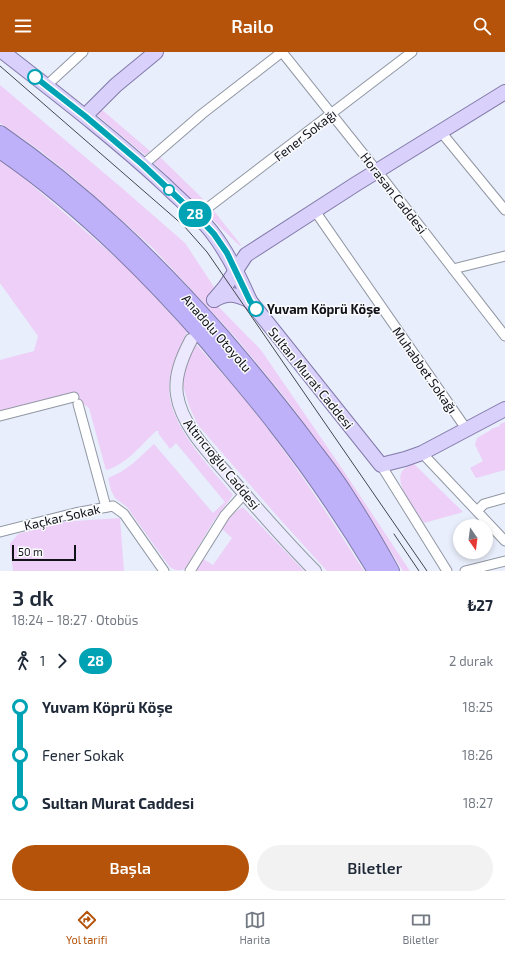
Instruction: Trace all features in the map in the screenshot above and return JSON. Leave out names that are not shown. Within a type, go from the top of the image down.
[{"type":"highway","name":"Anadolu Otoyolu","points":[[0,134],[33,157],[92,205],[158,266],[196,308],[290,419],[343,490],[391,571]]},
{"type":"highway","name":"Anadolu Otoyolu","points":[[0,150],[24,166],[83,215],[135,263],[187,318],[239,378],[278,427],[329,498],[376,571]]},
{"type":"main road","name":"Sultan Murat Caddesi","points":[[3,52],[85,116],[143,165],[214,234],[227,253],[250,301],[381,465]]},
{"type":"main road","points":[[85,116],[116,85],[156,52]]},
{"type":"main road","points":[[214,300],[225,287],[246,256],[505,92]]},
{"type":"main road","points":[[214,300],[223,284],[227,253]]},
{"type":"main road","points":[[214,300],[223,295],[230,294],[241,296],[250,301]]},
{"type":"main road","points":[[381,465],[422,453],[505,409]]},
{"type":"street","points":[[46,86],[83,52]]},
{"type":"street","points":[[143,165],[202,114],[282,52]]},
{"type":"street","name":"Horasan Caddesi","points":[[282,52],[331,115],[378,171],[505,336]]},
{"type":"street","name":"Fener Sokağı","points":[[197,216],[412,52]]},
{"type":"street","points":[[441,132],[505,210]]},
{"type":"street","name":"Muhabbet Sokağı","points":[[315,211],[467,430]]},
{"type":"street","points":[[453,269],[505,256]]},
{"type":"street","name":"Altıncıoğlu Caddesi","points":[[191,340],[182,358],[176,384],[180,408],[191,430],[244,494],[315,571]]},
{"type":"street","points":[[0,416],[76,400],[106,507]]},
{"type":"street","points":[[422,453],[505,541]]},
{"type":"street","points":[[381,465],[447,571]]},
{"type":"street","points":[[190,571],[225,515],[244,494]]},
{"type":"street","points":[[477,511],[484,504],[505,498]]},
{"type":"street","name":"Kaçkar Sokak","points":[[0,532],[113,506],[124,514],[164,571]]},
{"type":"street","points":[[464,571],[505,561]]},
{"type":"shaded area","points":[[0,85],[185,243],[214,287],[208,296],[261,350],[410,571],[403,571],[349,485],[290,404],[237,339],[153,248],[72,176],[38,149],[0,123]]},
{"type":"shaded area","points":[[101,109],[150,151],[145,155],[96,114]]},
{"type":"shaded area","points":[[160,157],[206,202],[199,208],[153,162]]},
{"type":"shaded area","points":[[0,161],[18,173],[128,268],[187,332],[173,365],[170,377],[169,393],[173,409],[180,425],[200,456],[233,495],[213,522],[185,569],[177,570],[169,566],[127,507],[115,498],[108,478],[127,468],[154,444],[213,513],[225,502],[176,443],[170,449],[158,433],[159,431],[156,431],[127,459],[106,470],[89,408],[74,397],[0,416],[0,360],[34,351],[38,336],[0,283]]},
{"type":"shaded area","points":[[213,210],[241,245],[240,246],[207,214]]},
{"type":"shaded area","points":[[195,343],[243,398],[283,449],[364,571],[327,571],[198,425],[189,406],[183,385],[185,370]]},
{"type":"shaded area","points":[[505,422],[505,470],[476,478],[470,468],[483,461],[475,445],[477,438]]},
{"type":"shaded area","points":[[414,464],[463,512],[424,523],[411,505],[403,490],[401,482],[400,476],[403,470]]},
{"type":"shaded area","points":[[243,507],[304,571],[196,571],[203,559],[213,565],[232,538],[222,529],[229,519]]},
{"type":"shaded area","points":[[120,518],[124,571],[13,571],[10,544],[18,534],[60,522]]},
{"type":"tram line","points":[[0,66],[184,226],[207,252],[427,571]]},
{"type":"tram line","points":[[394,534],[419,571]]},
{"type":"bus line","name":"28","points":[[35,77],[85,116],[143,165],[197,216],[214,234],[227,253],[250,301],[256,309]]},
{"type":"place","name":"Yuvam Köprü Köşe","points":[[256,309]]}]
